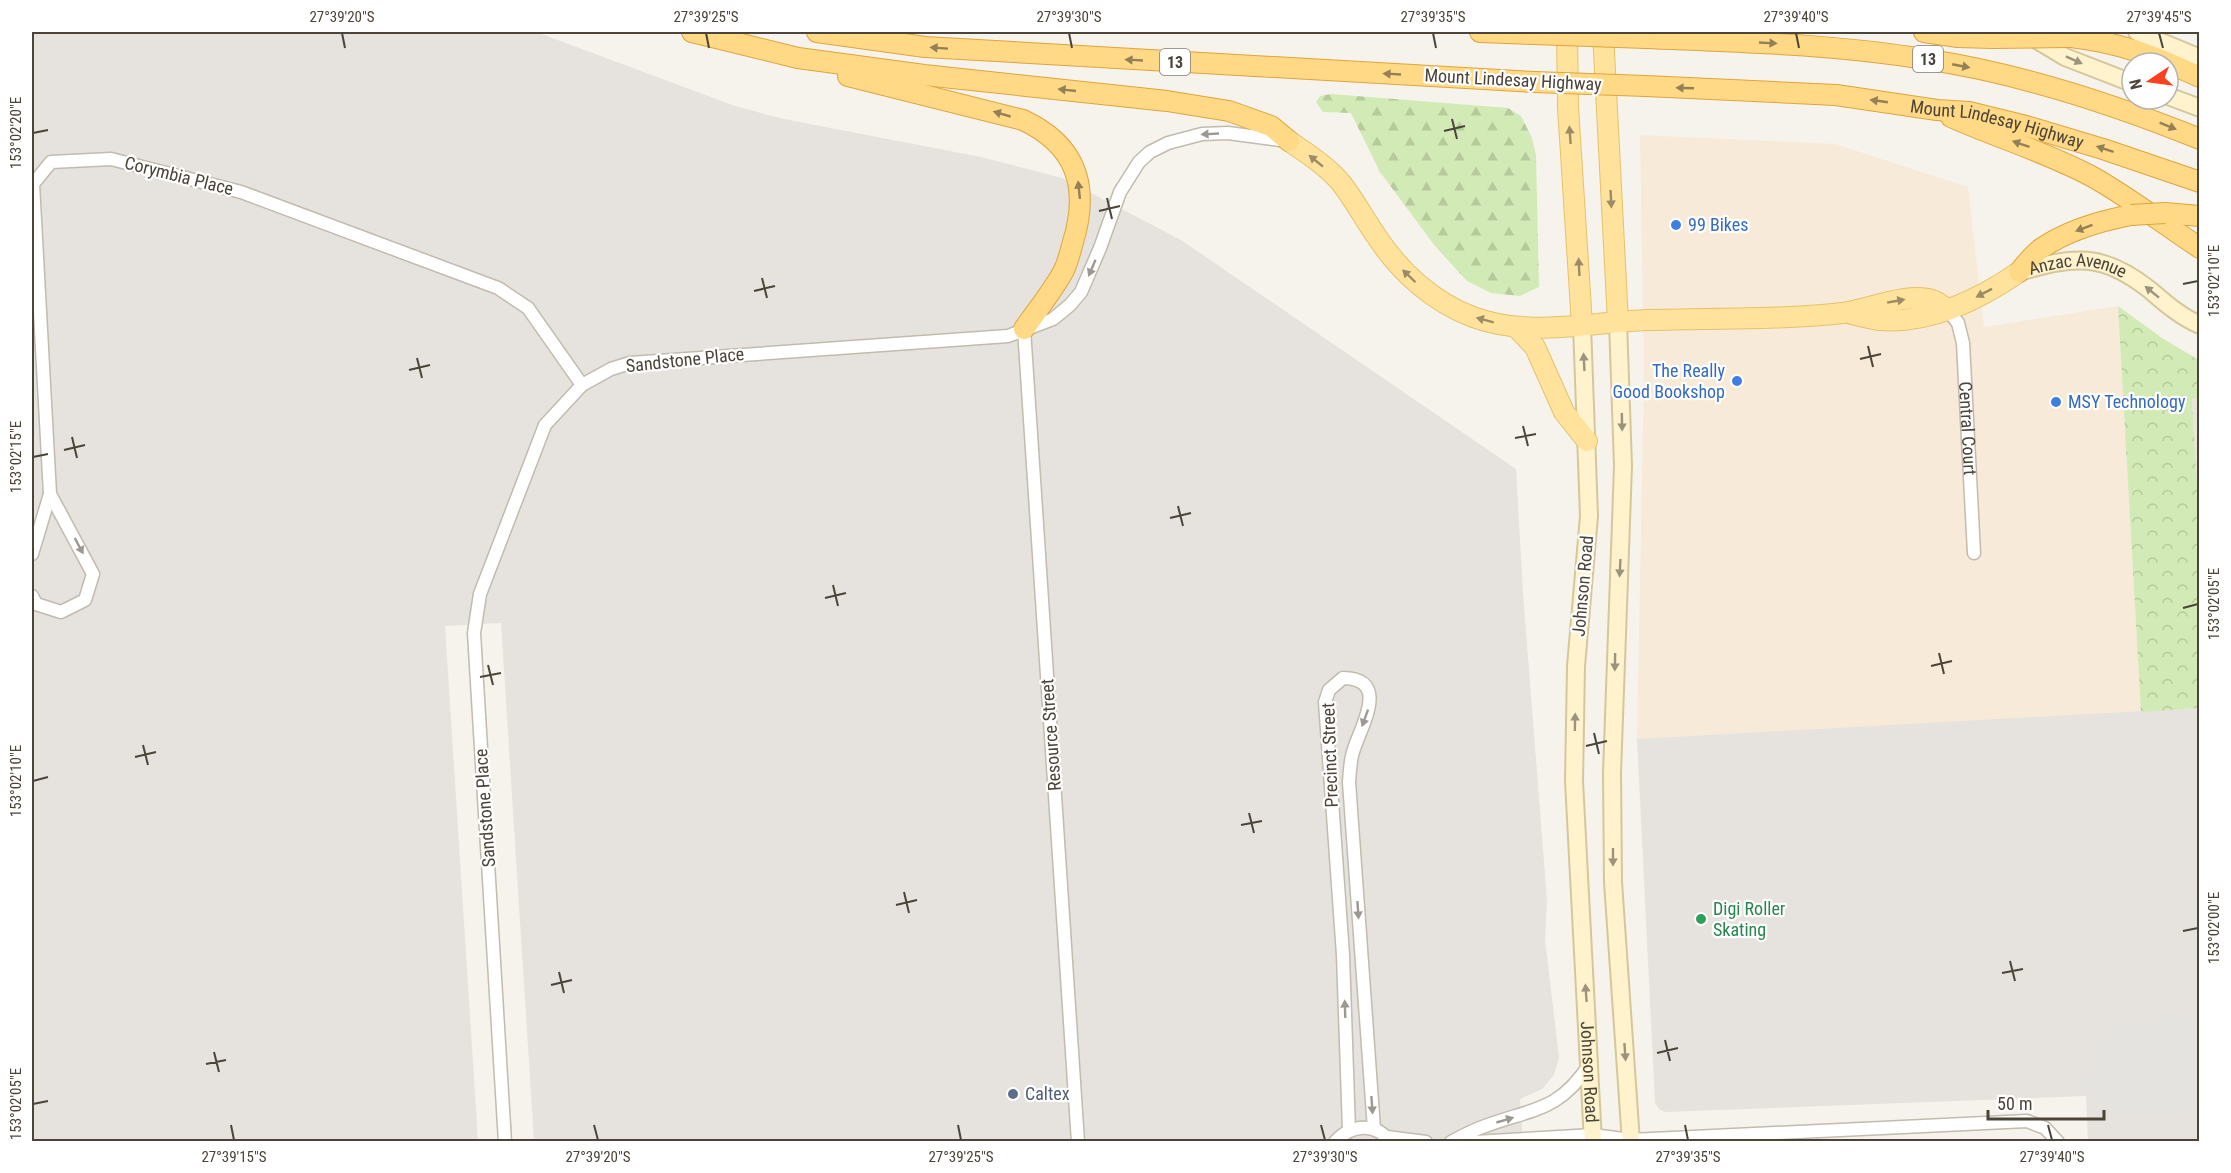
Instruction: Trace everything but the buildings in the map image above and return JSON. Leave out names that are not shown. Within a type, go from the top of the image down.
[{"type":"highway","points":[[692,32],[798,58],[924,75],[1167,101],[1229,111],[1271,126],[1289,141]]},
{"type":"highway","name":"Mount Lindesay Highway","points":[[817,32],[925,47],[1534,82],[1836,95],[1937,110],[1969,112],[2103,149],[2199,182]]},
{"type":"highway","name":"13","points":[[1480,32],[1651,35],[1824,46],[1926,59],[2024,79],[2137,114],[2199,139]]},
{"type":"highway","points":[[1924,32],[1958,37],[2071,37],[2106,42],[2137,51]]},
{"type":"highway","points":[[798,58],[830,71],[1023,120],[1048,133],[1059,143],[1076,169],[1080,214],[1064,270],[1024,329]]},
{"type":"highway","points":[[2180,68],[2199,77]]},
{"type":"highway","points":[[1937,110],[1983,131],[2028,147],[2091,176],[2128,198],[2199,248]]},
{"type":"highway","points":[[2019,272],[2040,249],[2061,237],[2106,220],[2131,215],[2165,213],[2199,216]]},
{"type":"main road","name":"Johnson Road","points":[[1568,32],[1568,107],[1582,325],[1590,516],[1576,666],[1575,781],[1593,1138]]},
{"type":"main road","name":"Johnson Road","points":[[1603,32],[1618,322],[1623,476],[1613,752],[1613,882],[1630,1141]]},
{"type":"main road","points":[[2023,32],[2065,57],[2120,78]]},
{"type":"main road","points":[[2137,32],[2199,57]]},
{"type":"main road","points":[[2180,101],[2199,108]]},
{"type":"main road","points":[[1289,141],[1321,164],[1341,183],[1395,263],[1420,286],[1456,310],[1474,317],[1516,327],[1844,312],[1880,320],[1925,316],[1947,309]]},
{"type":"main road","name":"Anzac Avenue","points":[[1947,309],[1984,293],[2019,272],[2069,260],[2086,260],[2104,264],[2138,281],[2199,325]]},
{"type":"main road","points":[[1516,327],[1535,347],[1564,412],[1587,441]]},
{"type":"street","name":"Sandstone Place","points":[[505,1142],[474,633],[480,594],[545,425],[582,385],[611,369],[630,363],[821,348],[996,338],[1053,319],[1081,292],[1100,249],[1119,192],[1134,169],[1150,152],[1176,140],[1202,134],[1228,133],[1289,141]]},
{"type":"street","name":"Corymbia Place","points":[[32,554],[51,495],[33,184],[51,162],[111,159],[242,192],[498,288],[528,308],[582,385]]},
{"type":"street","name":"Central Court","points":[[1947,309],[1958,323],[1963,343],[1974,554]]},
{"type":"street","name":"Resource Street","points":[[1024,329],[1078,1142]]},
{"type":"street","name":"Corymbia Place","points":[[32,596],[36,604],[61,612],[85,600],[93,574],[51,495]]},
{"type":"street","name":"Precinct Street","points":[[1349,1130],[1342,955],[1325,702],[1329,690],[1343,678],[1358,680],[1363,684],[1370,698],[1369,710],[1353,751],[1349,782],[1374,1129]]},
{"type":"street","points":[[1346,1049],[1368,1049]]},
{"type":"street","points":[[1451,1142],[1485,1126],[1526,1115],[1546,1106],[1577,1083],[1590,1064]]},
{"type":"street","points":[[1475,1142],[1593,1138],[1630,1141],[2027,1121],[2045,1128],[2058,1142]]},
{"type":"street","points":[[1335,1142],[1349,1130],[1357,1128],[1374,1129],[1389,1139],[1426,1142]]},
{"type":"shaded area","points":[[32,32],[536,32],[735,106],[784,119],[981,157],[1062,178],[1181,240],[1516,469],[1523,593],[1547,900],[1545,939],[1559,1058],[1554,1075],[1542,1089],[1520,1099],[1523,1141],[534,1141],[501,623],[445,626],[478,1141],[32,1141]]},
{"type":"shaded area","points":[[1640,135],[1835,144],[1968,187],[1984,327],[2118,306],[2141,712],[1637,739],[1644,375]]},
{"type":"shaded area","points":[[2192,398],[2199,398],[2199,539]]},
{"type":"shaded area","points":[[2199,708],[2199,1141],[2088,1141],[2086,1096],[1665,1112],[1659,1109],[1655,1103],[1637,739]]},
{"type":"shaded area","points":[[2191,1018],[2198,1030],[2200,1099],[2189,1109],[2112,1113],[2082,1088],[2110,1022]]},
{"type":"green space","points":[[1331,94],[1508,108],[1521,116],[1532,138],[1536,155],[1539,287],[1520,296],[1491,293],[1467,281],[1435,246],[1380,172],[1351,113],[1323,112],[1316,102],[1320,96]]},
{"type":"green space","points":[[2118,306],[2162,338],[2199,360],[2199,398],[2192,399],[2200,539],[2199,708],[2141,712]]},
{"type":"place","name":"99 Bikes","points":[[1676,225]]},
{"type":"place","name":"The Really Good Bookshop","points":[[1737,381]]},
{"type":"place","name":"MSY Technology","points":[[2056,402]]},
{"type":"place","name":"Digi Roller Skating","points":[[1701,919]]},
{"type":"place","name":"Caltex","points":[[1013,1094]]}]
